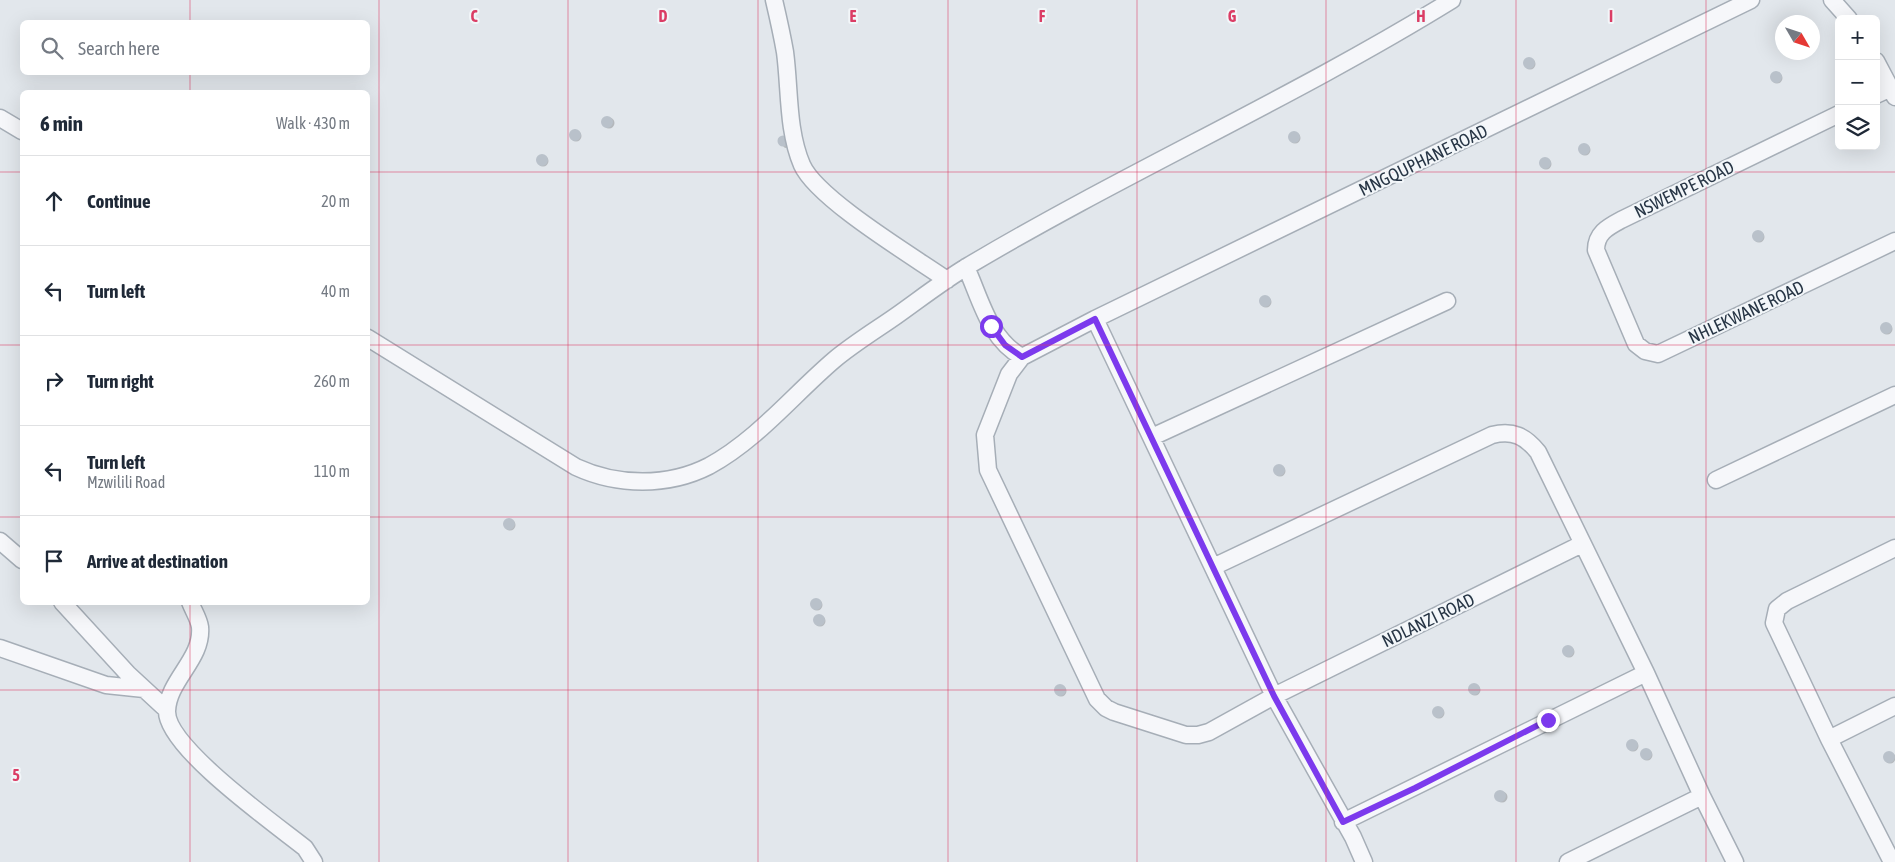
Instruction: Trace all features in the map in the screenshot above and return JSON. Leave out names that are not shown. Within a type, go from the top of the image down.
[{"type":"street","points":[[774,0],[785,53],[789,106],[803,167],[828,193],[867,226],[948,280]]},
{"type":"street","points":[[370,339],[576,467],[605,477],[625,481],[648,482],[683,476],[716,461],[755,432],[837,357],[966,267],[1126,178],[1317,80],[1452,0]]},
{"type":"street","name":"MNGQUPHANE ROAD","points":[[1022,357],[1095,319],[1751,0]]},
{"type":"street","points":[[1832,0],[1845,15]]},
{"type":"street","points":[[1880,73],[1887,94]]},
{"type":"street","name":"NSWEMPE ROAD","points":[[1619,304],[1596,250],[1598,237],[1603,232],[1620,220],[1835,116]]},
{"type":"street","points":[[0,118],[20,130]]},
{"type":"street","name":"NHLEKWANE ROAD","points":[[1619,304],[1636,344],[1645,351],[1658,354],[1895,241]]},
{"type":"street","points":[[966,267],[997,336],[1010,351],[1022,357]]},
{"type":"street","points":[[1152,437],[1447,301]]},
{"type":"street","points":[[1095,319],[1274,696],[1364,862]]},
{"type":"street","name":"NDLANZI ROAD","points":[[1022,357],[1009,374],[989,421],[985,435],[988,470],[1100,704],[1114,712],[1192,736],[1209,732],[1274,696],[1582,544]]},
{"type":"street","points":[[1716,480],[1895,395]]},
{"type":"street","points":[[1213,567],[1492,435],[1502,432],[1517,434],[1524,438],[1538,452],[1646,673],[1702,796],[1735,862]]},
{"type":"street","points":[[0,541],[20,558]]},
{"type":"street","points":[[1895,548],[1794,597],[1778,609],[1774,623],[1777,634],[1828,739],[1892,862],[1895,861]]},
{"type":"street","points":[[65,605],[144,690],[167,710]]},
{"type":"street","points":[[191,605],[200,627],[198,643],[171,695],[167,710],[171,728],[189,750],[236,793],[305,848],[314,862]]},
{"type":"street","points":[[0,648],[106,685],[144,690]]},
{"type":"street","points":[[1343,822],[1646,673]]},
{"type":"street","points":[[1828,739],[1895,706]]},
{"type":"street","points":[[1568,862],[1702,796]]},
{"type":"building","points":[[1527,57],[1531,57],[1535,63],[1531,69],[1527,69],[1523,65],[1523,61]]},
{"type":"building","points":[[1774,71],[1778,71],[1782,77],[1778,83],[1774,83],[1770,79],[1770,75]]},
{"type":"building","points":[[605,116],[609,116],[613,122],[609,128],[605,128],[601,124],[601,120]]},
{"type":"building","points":[[573,129],[577,129],[581,135],[577,141],[573,141],[569,137],[569,133]]},
{"type":"building","points":[[1292,131],[1296,131],[1300,137],[1296,143],[1292,143],[1288,139],[1288,135]]},
{"type":"building","points":[[781,136],[785,136],[788,141],[787,145],[781,146],[778,143],[778,139]]},
{"type":"building","points":[[1582,143],[1586,143],[1590,149],[1586,155],[1582,155],[1578,151],[1578,147]]},
{"type":"building","points":[[540,154],[544,154],[548,160],[544,166],[540,166],[536,162],[536,158]]},
{"type":"building","points":[[1543,157],[1547,157],[1551,163],[1547,169],[1543,169],[1539,165],[1539,161]]},
{"type":"building","points":[[1756,230],[1760,230],[1764,236],[1760,242],[1756,242],[1752,238],[1752,234]]},
{"type":"building","points":[[1263,295],[1267,295],[1271,301],[1267,307],[1263,307],[1259,303],[1259,299]]},
{"type":"building","points":[[1884,322],[1888,322],[1892,328],[1888,334],[1884,334],[1880,330],[1880,326]]},
{"type":"building","points":[[1277,464],[1281,464],[1285,470],[1281,476],[1277,476],[1273,472],[1273,468]]},
{"type":"building","points":[[507,518],[511,518],[515,524],[511,530],[507,530],[503,526],[503,522]]},
{"type":"building","points":[[814,598],[818,598],[822,604],[818,610],[814,610],[810,606],[810,602]]},
{"type":"building","points":[[817,614],[821,614],[825,620],[821,626],[817,626],[813,622],[813,618]]},
{"type":"building","points":[[1566,645],[1570,645],[1574,651],[1570,657],[1566,657],[1562,653],[1562,649]]},
{"type":"building","points":[[1472,683],[1476,683],[1480,689],[1476,695],[1472,695],[1468,691],[1468,687]]},
{"type":"building","points":[[1058,684],[1062,684],[1066,690],[1062,696],[1058,696],[1054,692],[1054,688]]},
{"type":"building","points":[[1436,706],[1440,706],[1444,712],[1440,718],[1436,718],[1432,714],[1432,710]]},
{"type":"building","points":[[1630,739],[1634,739],[1638,745],[1634,751],[1630,751],[1626,747],[1626,743]]},
{"type":"building","points":[[1644,748],[1648,748],[1652,754],[1648,760],[1644,760],[1640,756],[1640,752]]},
{"type":"building","points":[[1887,751],[1891,751],[1895,757],[1891,763],[1887,763],[1883,759],[1883,755]]},
{"type":"building","points":[[1498,790],[1502,790],[1506,796],[1502,802],[1498,802],[1494,798],[1494,794]]},
{"type":"route","points":[[991,326],[1010,351],[1022,357],[1095,319],[1274,696],[1343,822],[1415,788],[1548,720]]}]
